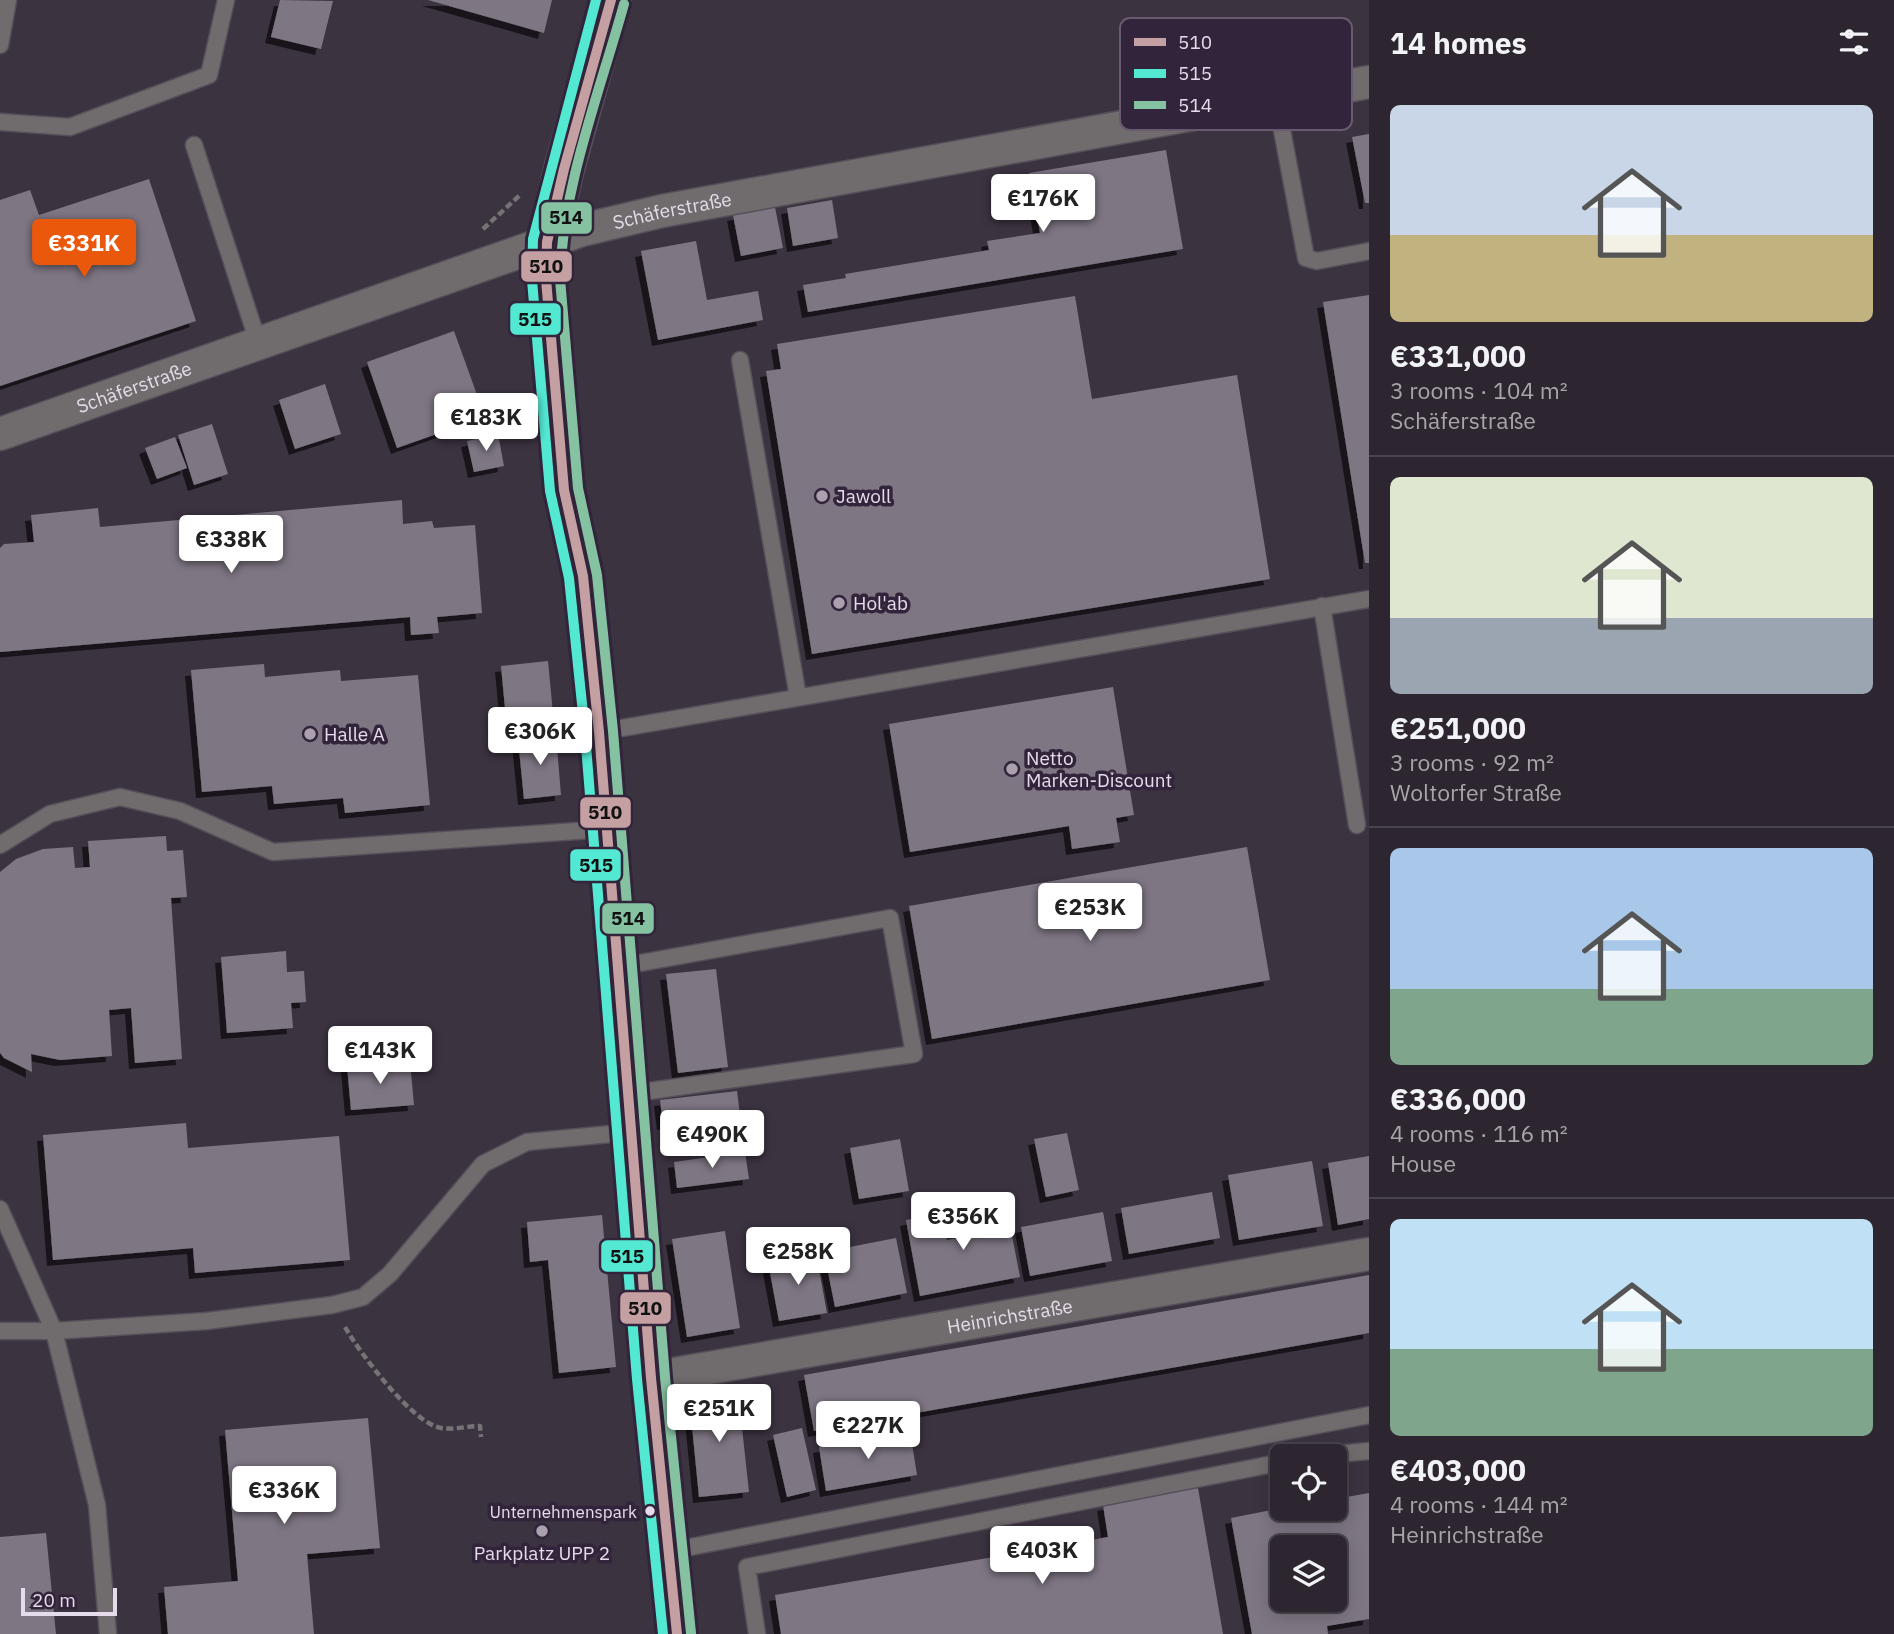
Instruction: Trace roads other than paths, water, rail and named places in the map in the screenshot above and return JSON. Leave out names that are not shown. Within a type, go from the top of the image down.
[{"type":"street","points":[[611,0],[547,242],[546,279],[564,490],[583,576],[652,1378],[677,1634]]},
{"type":"street","name":"Schäferstraße","points":[[0,434],[582,230],[662,211],[1120,127]]},
{"type":"street","name":"Heinrichstraße","points":[[652,1378],[1369,1254]]},
{"type":"lane","points":[[0,45],[8,0]]},
{"type":"lane","points":[[0,122],[70,127],[209,75],[226,0]]},
{"type":"lane","points":[[1282,130],[1306,258],[1317,261],[1369,251]]},
{"type":"lane","points":[[194,145],[258,342]]},
{"type":"lane","points":[[740,360],[798,698]]},
{"type":"lane","points":[[598,732],[1369,599]]},
{"type":"lane","points":[[1322,606],[1357,825]]},
{"type":"lane","points":[[0,845],[50,814],[120,797],[180,811],[273,852],[606,829]]},
{"type":"lane","points":[[618,967],[890,918],[914,1054],[628,1094]]},
{"type":"lane","points":[[0,1332],[207,1321],[332,1305],[363,1297],[390,1274],[483,1164],[527,1142],[631,1132]]},
{"type":"lane","points":[[0,1209],[54,1331],[97,1506],[108,1634]]},
{"type":"lane","points":[[670,1551],[1369,1415]]},
{"type":"lane","points":[[1347,1453],[1369,1451]]},
{"type":"lane","points":[[757,1634],[747,1567],[1270,1465]]},
{"type":"place","name":"Jawoll","points":[[822,496]]},
{"type":"place","name":"Hol'ab","points":[[839,603]]},
{"type":"place","name":"Halle A","points":[[310,734]]},
{"type":"place","name":"Netto Marken-Discount","points":[[1012,769]]},
{"type":"place","name":"Unternehmenspark","points":[[650,1511]]},
{"type":"place","name":"Parkplatz UPP 2","points":[[542,1531]]}]
